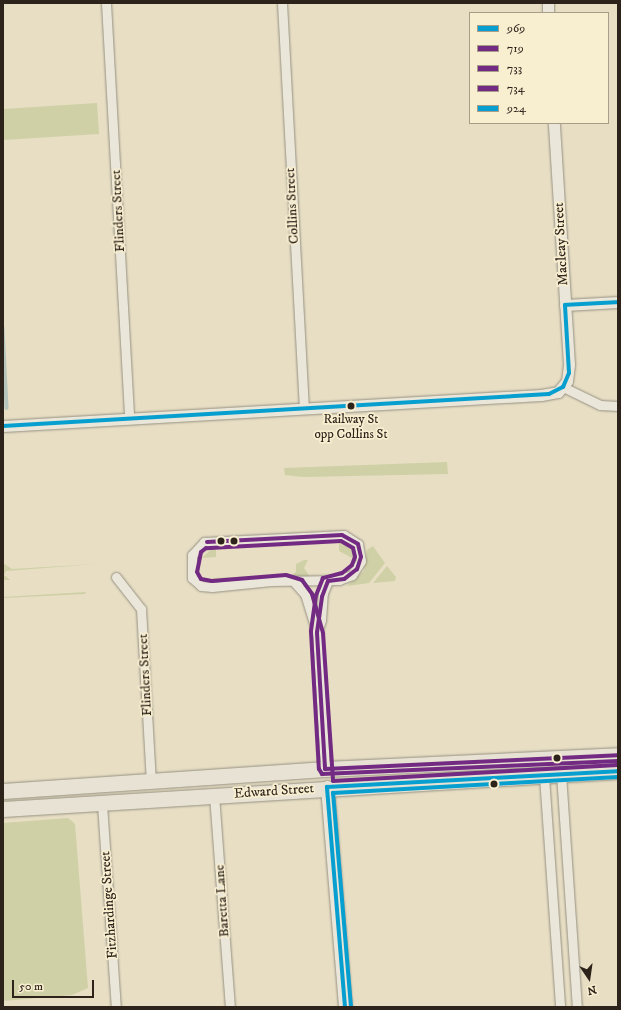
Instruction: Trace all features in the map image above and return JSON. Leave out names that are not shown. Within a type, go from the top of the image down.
[{"type":"highway","name":"Edward Street","points":[[3,791],[325,769],[618,755]]},
{"type":"highway","points":[[325,769],[327,787]]},
{"type":"highway","name":"Edward Street","points":[[3,809],[102,804],[327,787],[618,771]]},
{"type":"highway","points":[[100,784],[102,804]]},
{"type":"main road","points":[[327,787],[345,1007]]},
{"type":"street","name":"Flinders Street","points":[[106,3],[129,419]]},
{"type":"street","name":"Collins Street","points":[[282,3],[304,408]]},
{"type":"street","name":"Macleay Street","points":[[554,124],[569,373],[563,387]]},
{"type":"street","points":[[565,305],[618,302]]},
{"type":"street","points":[[3,426],[541,395],[558,392],[563,387],[600,406],[618,406]]},
{"type":"street","points":[[349,536],[360,550],[359,565],[347,578],[295,583],[282,581],[201,586],[192,578],[192,554],[199,545],[207,542],[349,536]]},
{"type":"street","name":"Flinders Street","points":[[116,577],[141,608],[151,781]]},
{"type":"street","points":[[317,633],[321,620],[323,592],[328,581]]},
{"type":"street","points":[[295,583],[305,594],[317,633],[325,769]]},
{"type":"street","points":[[544,776],[559,1003],[577,1003],[561,774]]},
{"type":"street","name":"Baretta Lane","points":[[214,795],[230,1007]]},
{"type":"street","name":"Fitzhardinge Street","points":[[102,804],[116,1007]]},
{"type":"street","points":[[550,868],[567,866]]},
{"type":"street","points":[[554,931],[572,929]]},
{"type":"green space","points":[[97,103],[99,134],[3,140],[3,109]]},
{"type":"green space","points":[[447,462],[448,474],[303,477],[285,475],[284,468]]},
{"type":"green space","points":[[339,540],[352,547],[354,559],[339,551]]},
{"type":"green space","points":[[294,541],[294,544],[216,548],[216,557],[202,558],[216,545]]},
{"type":"green space","points":[[373,546],[385,563],[369,583],[347,586],[364,571],[367,550]]},
{"type":"green space","points":[[304,560],[308,560],[304,568],[310,577],[291,576],[296,572],[296,564]]},
{"type":"green space","points":[[3,563],[12,569],[96,564],[6,571],[4,575],[10,580],[3,580]]},
{"type":"green space","points":[[387,566],[396,577],[395,581],[373,583]]},
{"type":"green space","points":[[289,574],[289,576],[213,580],[213,578]]},
{"type":"green space","points":[[86,592],[85,594],[3,598],[3,597]]},
{"type":"green space","points":[[68,818],[75,824],[88,988],[72,995],[3,1001],[3,823]]},
{"type":"waterway","points":[[3,328],[7,408]]},
{"type":"transit line","name":"969","points":[[565,305],[618,302]]},
{"type":"transit line","name":"969","points":[[3,426],[549,394],[563,387],[569,373],[565,305]]},
{"type":"transit line","name":"719","points":[[207,542],[342,535],[358,544],[361,557],[357,569],[344,579],[328,581],[322,597],[317,633],[325,769],[618,755]]},
{"type":"transit line","name":"733","points":[[228,547],[341,541],[353,548],[355,557],[352,565],[342,573],[323,578],[316,595],[311,632],[319,769],[322,774],[618,761]]},
{"type":"transit line","name":"734","points":[[228,547],[206,548],[201,552],[197,572],[201,579],[212,581],[286,575],[302,580],[312,594],[323,633],[333,781],[618,765]]},
{"type":"transit line","name":"924","points":[[345,1007],[327,787],[618,771]]},
{"type":"transit line","points":[[351,1007],[333,793],[618,777]]},
{"type":"place","name":"Railway St opp Collins St","points":[[351,406]]}]
